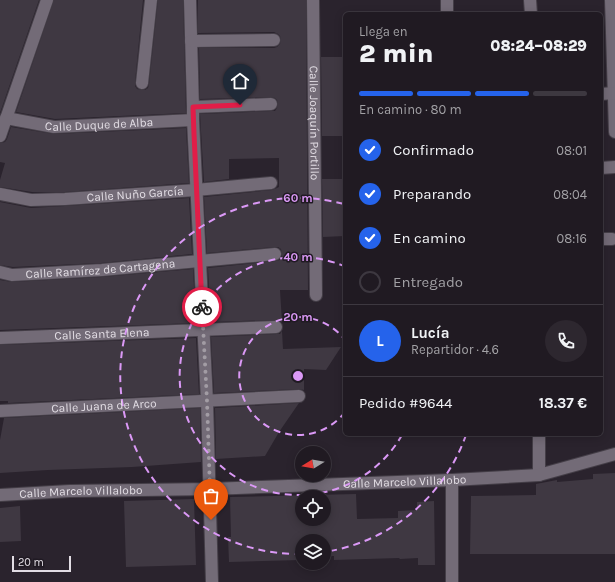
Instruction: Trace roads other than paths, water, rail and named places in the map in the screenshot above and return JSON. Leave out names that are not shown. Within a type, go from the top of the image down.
[{"type":"street","points":[[0,136],[47,0]]},
{"type":"street","points":[[142,83],[151,0]]},
{"type":"street","points":[[190,0],[193,120],[207,401],[212,582]]},
{"type":"street","name":"Calle Joaquín Portillo","points":[[313,0],[316,295]]},
{"type":"street","points":[[447,0],[447,12]]},
{"type":"street","points":[[530,0],[531,12]]},
{"type":"street","points":[[611,0],[610,31],[615,132]]},
{"type":"street","points":[[191,41],[274,40]]},
{"type":"street","points":[[603,94],[614,93]]},
{"type":"street","points":[[193,107],[271,104]]},
{"type":"street","name":"Calle Duque de Alba","points":[[6,118],[54,127],[193,120]]},
{"type":"street","points":[[603,168],[615,167]]},
{"type":"street","name":"Calle Nuño García","points":[[0,194],[31,200],[65,199],[271,184]]},
{"type":"street","name":"Calle Ramírez de Cartagena","points":[[0,272],[12,275],[102,270],[275,254]]},
{"type":"street","name":"Calle Santa Elena","points":[[0,338],[276,327]]},
{"type":"street","name":"Calle Juana de Arco","points":[[0,411],[299,396]]},
{"type":"street","points":[[539,436],[539,475]]},
{"type":"street","name":"Calle Marcelo Villalobo","points":[[0,495],[70,491],[210,489],[452,480],[539,475],[615,454]]},
{"type":"street","points":[[452,480],[452,582]]}]
